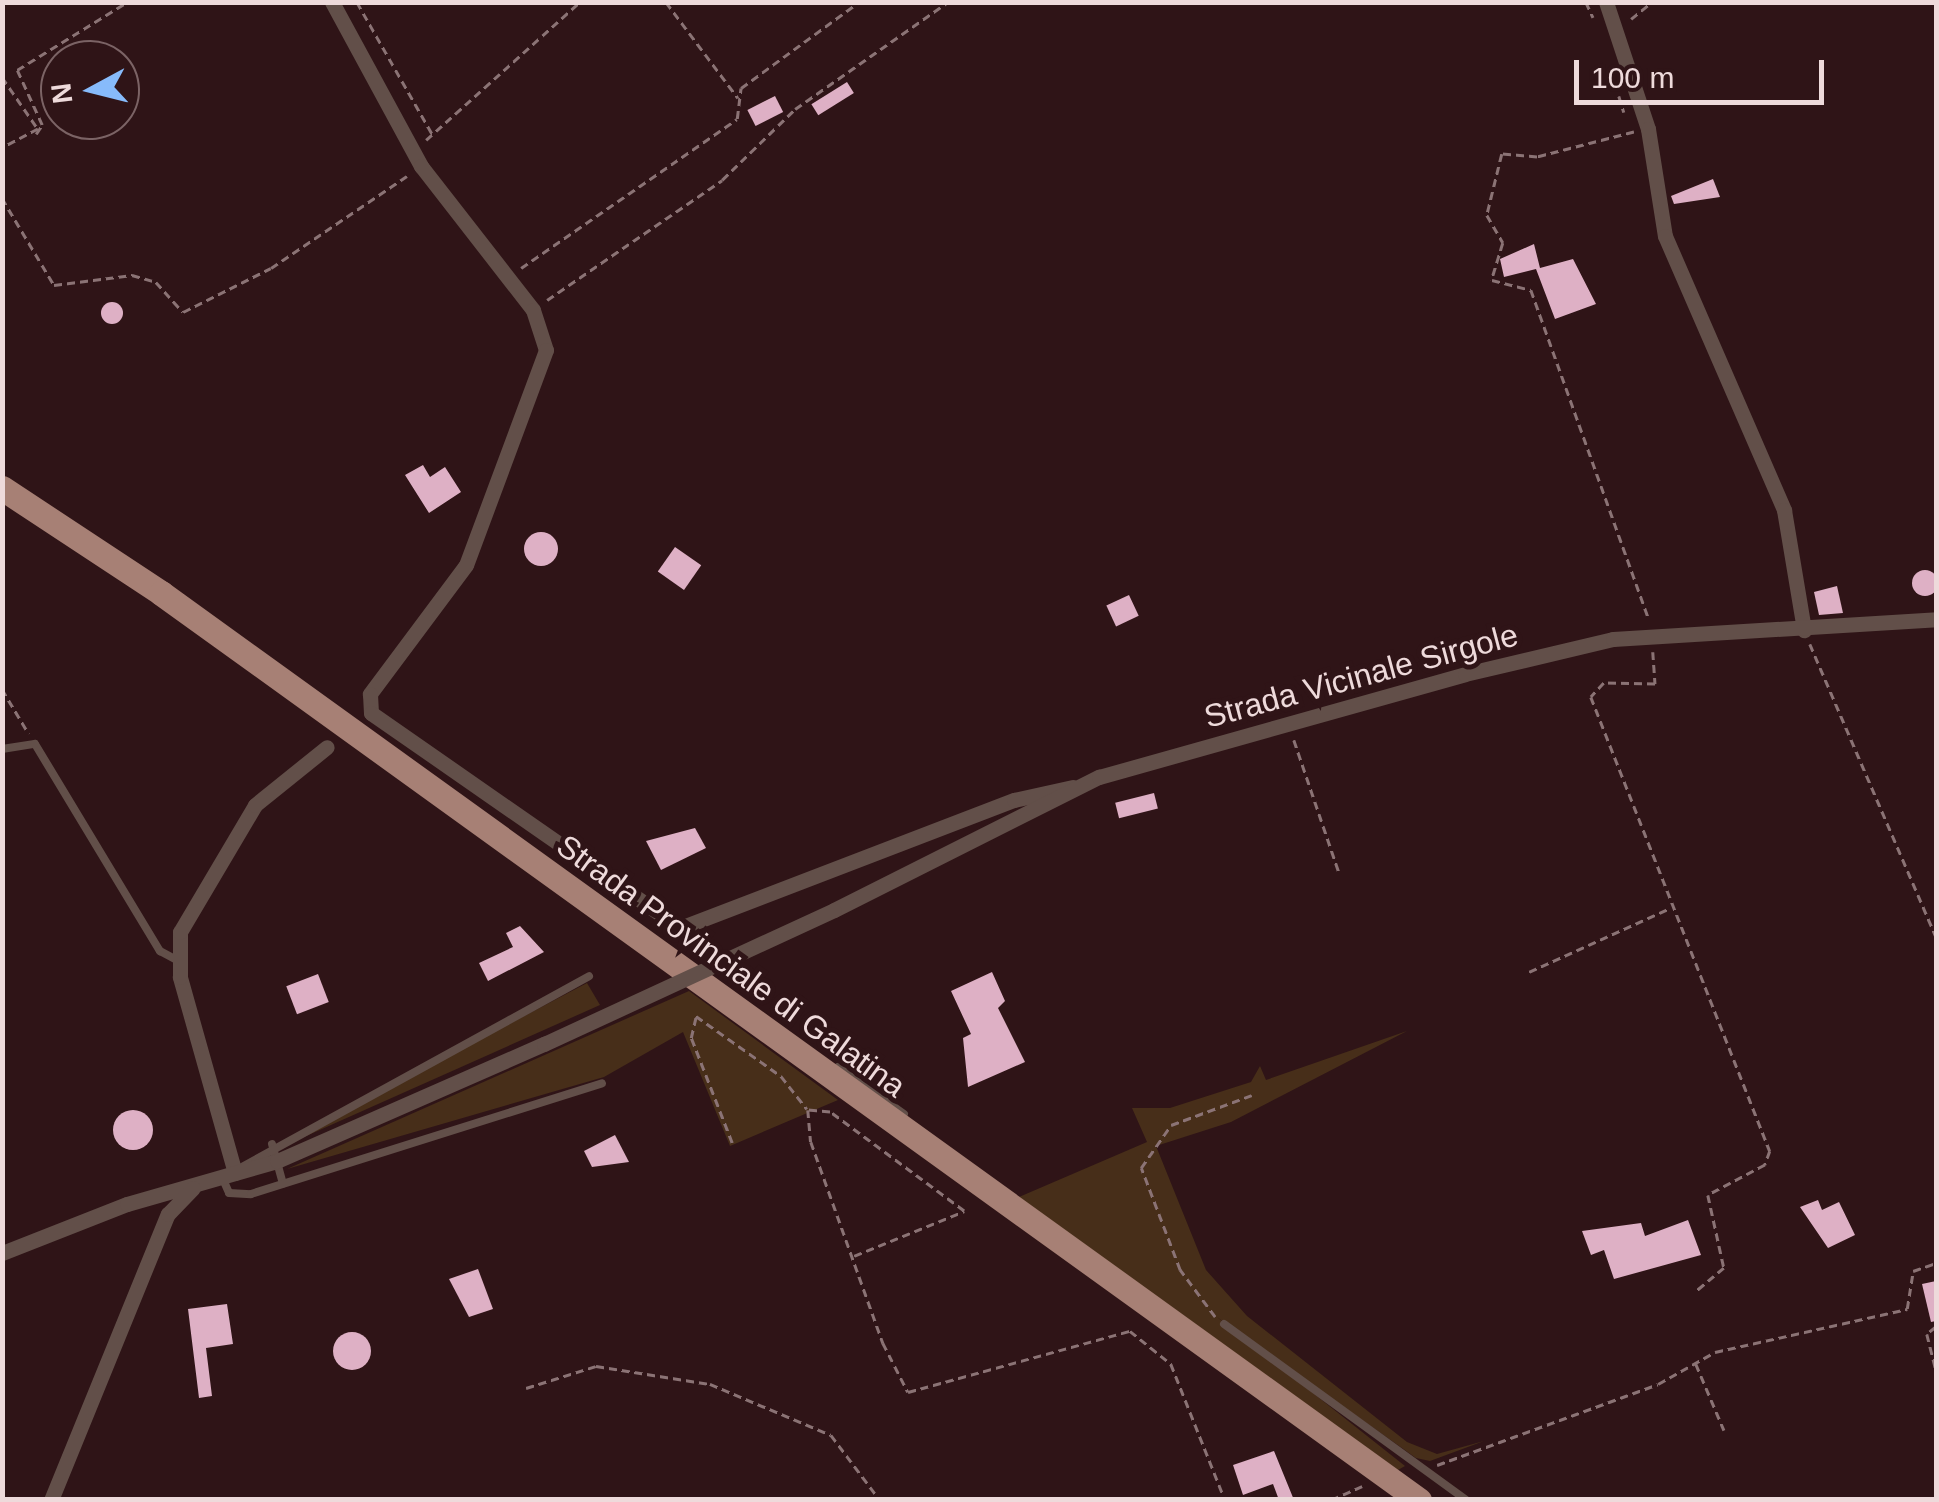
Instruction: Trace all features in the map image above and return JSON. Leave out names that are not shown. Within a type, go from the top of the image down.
[{"type":"main road","name":"Strada Provinciale di Galatina","points":[[2,488],[161,593],[1419,1500]]},
{"type":"street","points":[[332,2],[421,166],[533,310],[542,378],[486,524],[446,596],[370,694],[371,713],[680,928],[1033,793],[1073,787]]},
{"type":"street","points":[[1606,2],[1619,30],[1648,129],[1665,236],[1784,510],[1804,630]]},
{"type":"street","name":"Strada Vicinale Sirgole","points":[[277,1161],[544,1044],[834,910],[1073,787],[1576,646],[1652,635],[1804,630],[1936,619]]},
{"type":"street","points":[[229,1175],[177,960],[193,902],[232,838],[264,797],[328,747]]},
{"type":"street","points":[[2,1253],[149,1197],[277,1161]]},
{"type":"street","points":[[51,1500],[168,1214],[200,1184]]},
{"type":"lane","points":[[2,750],[34,744],[160,952],[177,960]]},
{"type":"lane","points":[[588,976],[272,1144],[229,1175],[238,1196],[602,1083]]},
{"type":"lane","points":[[272,1144],[282,1184]]},
{"type":"lane","points":[[149,1197],[163,1200],[168,1214]]},
{"type":"lane","points":[[1224,1324],[1466,1500]]},
{"type":"path","points":[[2,148],[36,134],[42,125],[17,70],[127,2]]},
{"type":"path","points":[[357,2],[433,135]]},
{"type":"path","points":[[413,150],[580,2]]},
{"type":"path","points":[[666,2],[739,99]]},
{"type":"path","points":[[507,276],[730,124],[748,81],[859,2]]},
{"type":"path","points":[[533,310],[722,180],[796,109],[948,2]]},
{"type":"path","points":[[1619,30],[1652,2]]},
{"type":"path","points":[[2,76],[36,134]]},
{"type":"path","points":[[1648,129],[1538,157],[1502,154],[1489,192],[1488,215],[1503,243],[1492,280],[1531,290],[1652,635],[1654,684],[1604,683],[1591,697],[1670,909],[1770,1151],[1765,1165],[1708,1196],[1724,1268],[1695,1292]]},
{"type":"path","points":[[2,198],[54,286],[132,276],[156,282],[174,310],[195,311],[421,166]]},
{"type":"path","points":[[1804,630],[1936,936]]},
{"type":"path","points":[[2,689],[34,744]]},
{"type":"path","points":[[1291,724],[1339,872]]},
{"type":"path","points":[[1529,972],[1670,909]]},
{"type":"path","points":[[732,1143],[691,1038],[696,1016],[782,1076],[808,1110],[811,1142],[912,1396],[1116,1331],[1140,1336],[1171,1364],[1225,1500]]},
{"type":"path","points":[[1224,1324],[1180,1270],[1141,1168],[1171,1125],[1252,1096]]},
{"type":"path","points":[[808,1110],[830,1112],[964,1211],[854,1256]]},
{"type":"path","points":[[1429,1474],[1449,1458],[1696,1363],[1907,1309],[1912,1271],[1936,1262]]},
{"type":"path","points":[[1936,1327],[1928,1334],[1936,1370]]},
{"type":"path","points":[[1696,1363],[1724,1430]]},
{"type":"path","points":[[526,1388],[608,1366],[723,1388],[831,1436],[880,1500]]},
{"type":"path","points":[[1331,1500],[1365,1485]]},
{"type":"shaded area","points":[[587,983],[600,1005],[286,1145],[285,1142]]},
{"type":"shaded area","points":[[689,991],[838,1100],[730,1146],[683,1032],[604,1077],[287,1169]]},
{"type":"shaded area","points":[[1407,1031],[1231,1122],[1156,1146],[1206,1270],[1247,1316],[1407,1442],[1437,1454],[1484,1441],[1430,1461],[1416,1458],[1217,1317],[1405,1466],[1398,1470],[1019,1197],[1147,1142],[1132,1108],[1170,1108],[1251,1082],[1260,1066],[1266,1080]]},
{"type":"building","points":[[847,82],[854,93],[818,115],[811,104]]},
{"type":"building","points":[[775,96],[783,112],[756,126],[747,110]]},
{"type":"building","points":[[1713,179],[1720,197],[1674,204],[1671,196]]},
{"type":"building","points":[[1534,244],[1540,268],[1573,259],[1596,304],[1555,319],[1536,269],[1504,277],[1500,259]]},
{"type":"building","points":[[108,302],[116,302],[123,313],[116,324],[108,324],[101,317],[101,309]]},
{"type":"building","points":[[423,465],[430,477],[445,467],[461,492],[429,513],[405,475]]},
{"type":"building","points":[[541,532],[553,537],[558,549],[553,561],[541,566],[529,561],[524,549],[529,537]]},
{"type":"building","points":[[675,547],[701,565],[684,590],[658,572]]},
{"type":"building","points":[[1925,570],[1935,573],[1935,593],[1925,596],[1915,593],[1912,583],[1915,573]]},
{"type":"building","points":[[1837,586],[1843,613],[1819,615],[1814,592]]},
{"type":"building","points":[[1129,595],[1139,616],[1116,626],[1106,606]]},
{"type":"building","points":[[1154,793],[1158,809],[1119,818],[1115,803]]},
{"type":"building","points":[[695,828],[706,848],[661,870],[646,841]]},
{"type":"building","points":[[520,926],[544,952],[488,981],[479,963],[513,947],[506,933]]},
{"type":"building","points":[[992,972],[1005,1001],[998,1008],[1025,1062],[968,1087],[963,1038],[971,1034],[951,991]]},
{"type":"building","points":[[318,974],[329,1002],[297,1014],[286,986]]},
{"type":"building","points":[[133,1110],[147,1116],[153,1130],[147,1144],[133,1150],[119,1144],[113,1130],[119,1116]]},
{"type":"building","points":[[615,1135],[629,1162],[592,1167],[584,1151]]},
{"type":"building","points":[[1818,1200],[1822,1210],[1839,1202],[1855,1235],[1828,1248],[1800,1207]]},
{"type":"building","points":[[1688,1220],[1701,1255],[1614,1279],[1604,1250],[1591,1255],[1582,1231],[1641,1223],[1645,1236]]},
{"type":"building","points":[[478,1269],[493,1309],[469,1317],[449,1279]]},
{"type":"building","points":[[1936,1281],[1936,1321],[1931,1322],[1922,1284]]},
{"type":"building","points":[[227,1304],[233,1344],[206,1348],[212,1396],[199,1398],[188,1309]]},
{"type":"building","points":[[352,1332],[366,1337],[371,1351],[366,1365],[352,1370],[338,1365],[333,1351],[338,1337]]},
{"type":"building","points":[[1274,1451],[1294,1500],[1279,1500],[1273,1484],[1243,1495],[1233,1465]]}]
